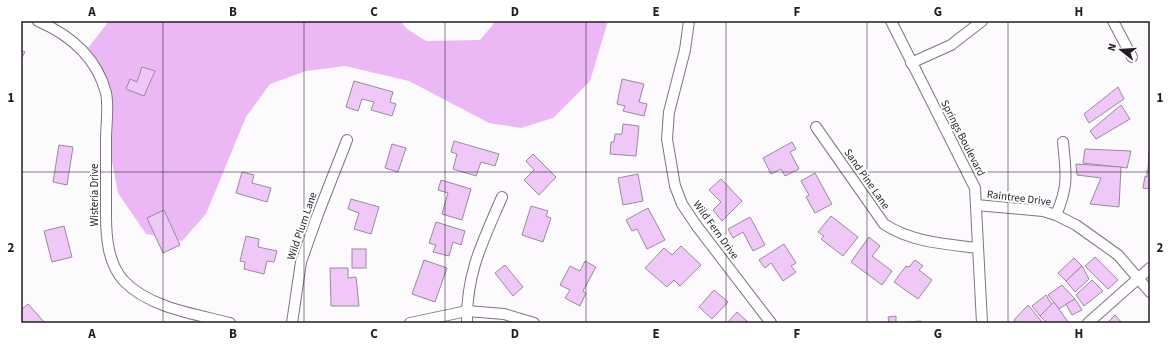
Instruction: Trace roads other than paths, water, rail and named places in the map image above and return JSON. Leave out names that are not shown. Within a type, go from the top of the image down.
[{"type":"street","name":"Wisteria Drive","points":[[38,21],[70,38],[84,53],[98,71],[106,94],[106,232],[109,250],[117,270],[123,280],[151,300],[230,323]]},
{"type":"street","name":"Wild Fern Drive","points":[[689,21],[685,50],[669,112],[667,139],[675,186],[682,204],[696,225],[771,323]]},
{"type":"street","name":"Springs Boulevard","points":[[891,21],[975,188],[982,323]]},
{"type":"street","points":[[911,63],[951,45],[982,21]]},
{"type":"street","points":[[1113,21],[1132,57]]},
{"type":"street","name":"Sand Pine Lane","points":[[816,127],[884,224],[896,231],[938,244],[977,248]]},
{"type":"street","name":"Wild Plum Lane","points":[[292,323],[301,262],[347,140]]},
{"type":"street","points":[[1056,215],[1063,198],[1066,183],[1063,142]]},
{"type":"street","points":[[467,323],[470,278],[476,256],[502,197]]},
{"type":"street","name":"Raintree Drive","points":[[976,205],[1043,211],[1056,215],[1091,235],[1118,255],[1150,292]]},
{"type":"street","points":[[1088,323],[1150,268]]},
{"type":"street","points":[[410,323],[467,311],[504,314],[534,323]]}]
